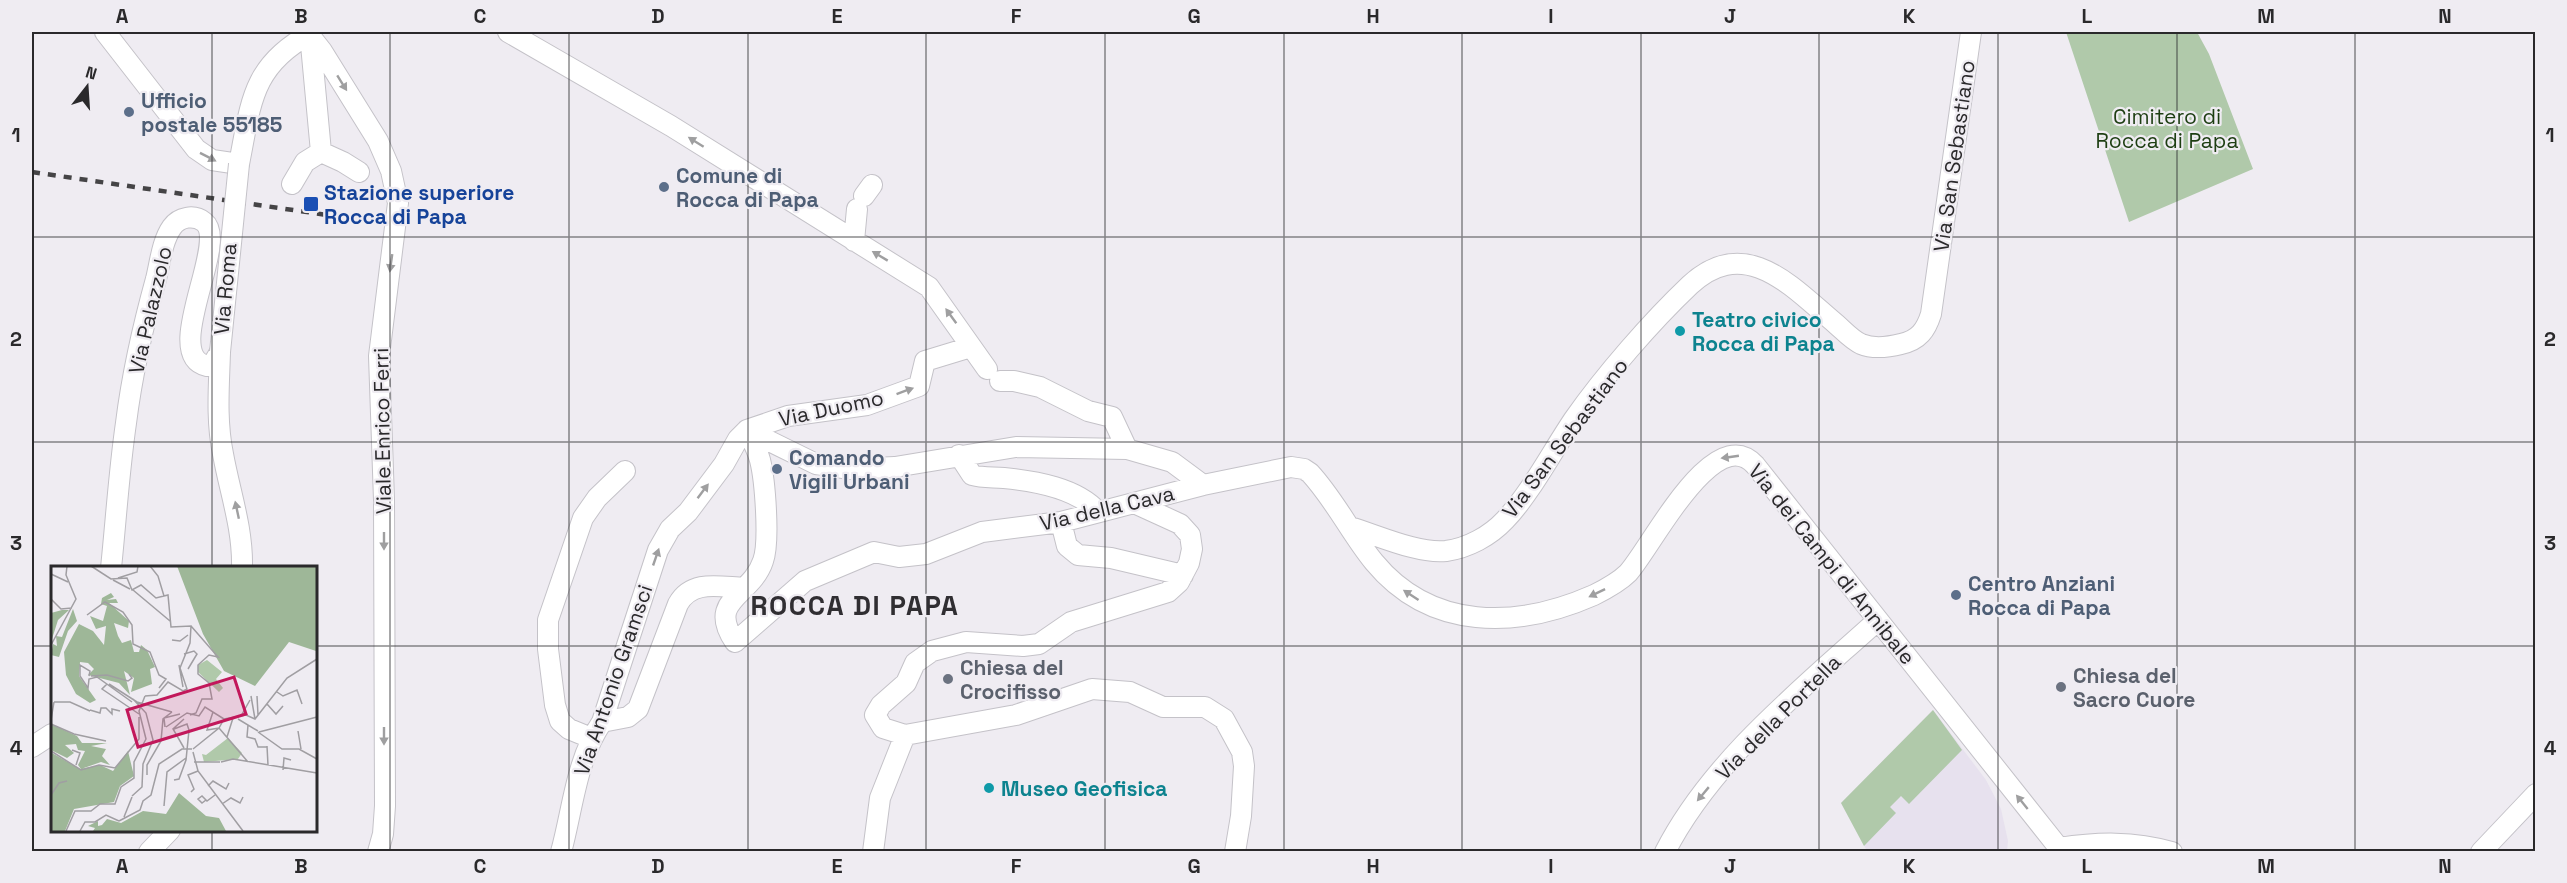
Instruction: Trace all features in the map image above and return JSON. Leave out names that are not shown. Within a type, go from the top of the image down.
[{"type":"street","points":[[105,32],[196,149],[212,160],[239,164]]},
{"type":"street","points":[[309,32],[321,152]]},
{"type":"street","name":"Via Roma","points":[[242,566],[238,515],[220,436],[220,352],[239,164],[251,105],[260,79],[271,63],[309,32]]},
{"type":"street","name":"Viale Enrico Ferri","points":[[309,32],[378,141],[391,171],[398,203],[379,356],[384,500],[385,806],[378,852]]},
{"type":"street","points":[[508,32],[671,126],[929,287],[993,375],[1040,387],[1088,411],[1112,417],[1127,449]]},
{"type":"street","name":"Via San Sebastiano","points":[[1350,527],[1419,548],[1443,551],[1467,546],[1492,532],[1510,514],[1575,419],[1608,376],[1686,289],[1701,275],[1724,265],[1745,264],[1777,275],[1862,344],[1890,347],[1917,338],[1924,331],[1931,314],[1971,32]]},
{"type":"street","points":[[321,152],[359,172]]},
{"type":"street","points":[[292,184],[305,162],[321,152]]},
{"type":"street","points":[[854,241],[864,197]]},
{"type":"street","name":"Via Palazzolo","points":[[111,566],[123,440],[135,373],[166,239],[173,226],[183,219],[194,217],[201,220],[208,226],[210,232],[210,245],[190,339],[192,352],[199,362],[207,366],[214,362],[220,352]]},
{"type":"street","name":"Via Duomo","points":[[747,430],[788,416],[867,405],[919,386],[925,361],[971,347]]},
{"type":"street","points":[[747,430],[816,464],[838,468],[895,467],[1006,448],[1127,449],[1172,462],[1203,485]]},
{"type":"street","points":[[625,471],[597,498],[583,518],[548,620],[548,649],[555,705],[560,721],[569,729],[597,730],[628,717],[638,709],[678,604],[687,591],[702,586],[744,588],[761,568],[766,540],[761,466],[747,430]]},
{"type":"street","name":"Via Antonio Gramsci","points":[[561,852],[583,757],[597,730],[658,550],[670,530],[724,464],[738,439],[747,430]]},
{"type":"street","points":[[959,455],[967,471],[972,475],[1016,479],[1065,491],[1085,500],[1098,512]]},
{"type":"street","name":"Via dei Campi di Annibale","points":[[1291,467],[1304,469],[1310,473],[1384,573],[1399,586],[1425,603],[1469,617],[1499,618],[1536,614],[1587,597],[1616,583],[1633,566],[1702,471],[1718,459],[1728,455],[1747,458],[1755,465],[1878,620],[2058,850]]},
{"type":"street","name":"Via della Cava","points":[[744,588],[730,606],[724,619],[727,630],[735,642],[793,589],[821,573],[874,552],[899,557],[926,554],[982,532],[1061,522],[1203,485],[1291,467]]},
{"type":"street","points":[[1134,503],[1172,519],[1186,529],[1190,535],[1192,549],[1189,563],[1174,587],[1163,596],[1071,622],[1039,644],[1009,645],[966,642],[932,651],[919,659],[906,683],[881,705],[875,715],[883,728],[900,734],[1016,715],[1084,691],[1103,688],[1130,692],[1163,707],[1205,707],[1219,713],[1233,732],[1242,752],[1244,766],[1241,816],[1235,852]]},
{"type":"street","points":[[1061,522],[1067,546],[1078,555],[1111,558],[1183,575]]},
{"type":"street","name":"Via della Portella","points":[[1665,852],[1690,808],[1745,744],[1878,620]]},
{"type":"street","points":[[873,852],[880,798],[900,734]]},
{"type":"street","points":[[32,747],[51,735]]},
{"type":"street","points":[[2481,852],[2535,794]]},
{"type":"street","points":[[149,852],[169,832]]},
{"type":"street","points":[[2058,850],[2092,843],[2125,842],[2172,852]]},
{"type":"shaded area","points":[[1933,710],[1986,780],[2001,809],[2008,841],[2007,851],[1867,851],[1841,803]]},
{"type":"green space","name":"Cimitero di Rocca di Papa","points":[[2066,32],[2197,32],[2209,54],[2253,169],[2129,222]]},
{"type":"green space","points":[[1933,710],[1962,750],[1909,804],[1901,796],[1890,807],[1896,813],[1864,846],[1841,803]]},
{"type":"railway","points":[[32,172],[327,215]]},
{"type":"place","name":"Ufficio postale 55185","points":[[129,112]]},
{"type":"place","name":"Comune di Rocca di Papa","points":[[664,187]]},
{"type":"place","name":"Stazione superiore Rocca di Papa","points":[[311,204]]},
{"type":"place","name":"Teatro civico Rocca di Papa","points":[[1680,331]]},
{"type":"place","name":"Comando Vigili Urbani","points":[[777,469]]},
{"type":"place","name":"Centro Anziani Rocca di Papa","points":[[1956,595]]},
{"type":"place","name":"Chiesa del Crocifisso","points":[[948,679]]},
{"type":"place","name":"Chiesa del Sacro Cuore","points":[[2061,687]]},
{"type":"place","name":"Museo Geofisica","points":[[989,788]]},
{"type":"district","name":"ROCCA DI PAPA","points":[[855,605]]}]
